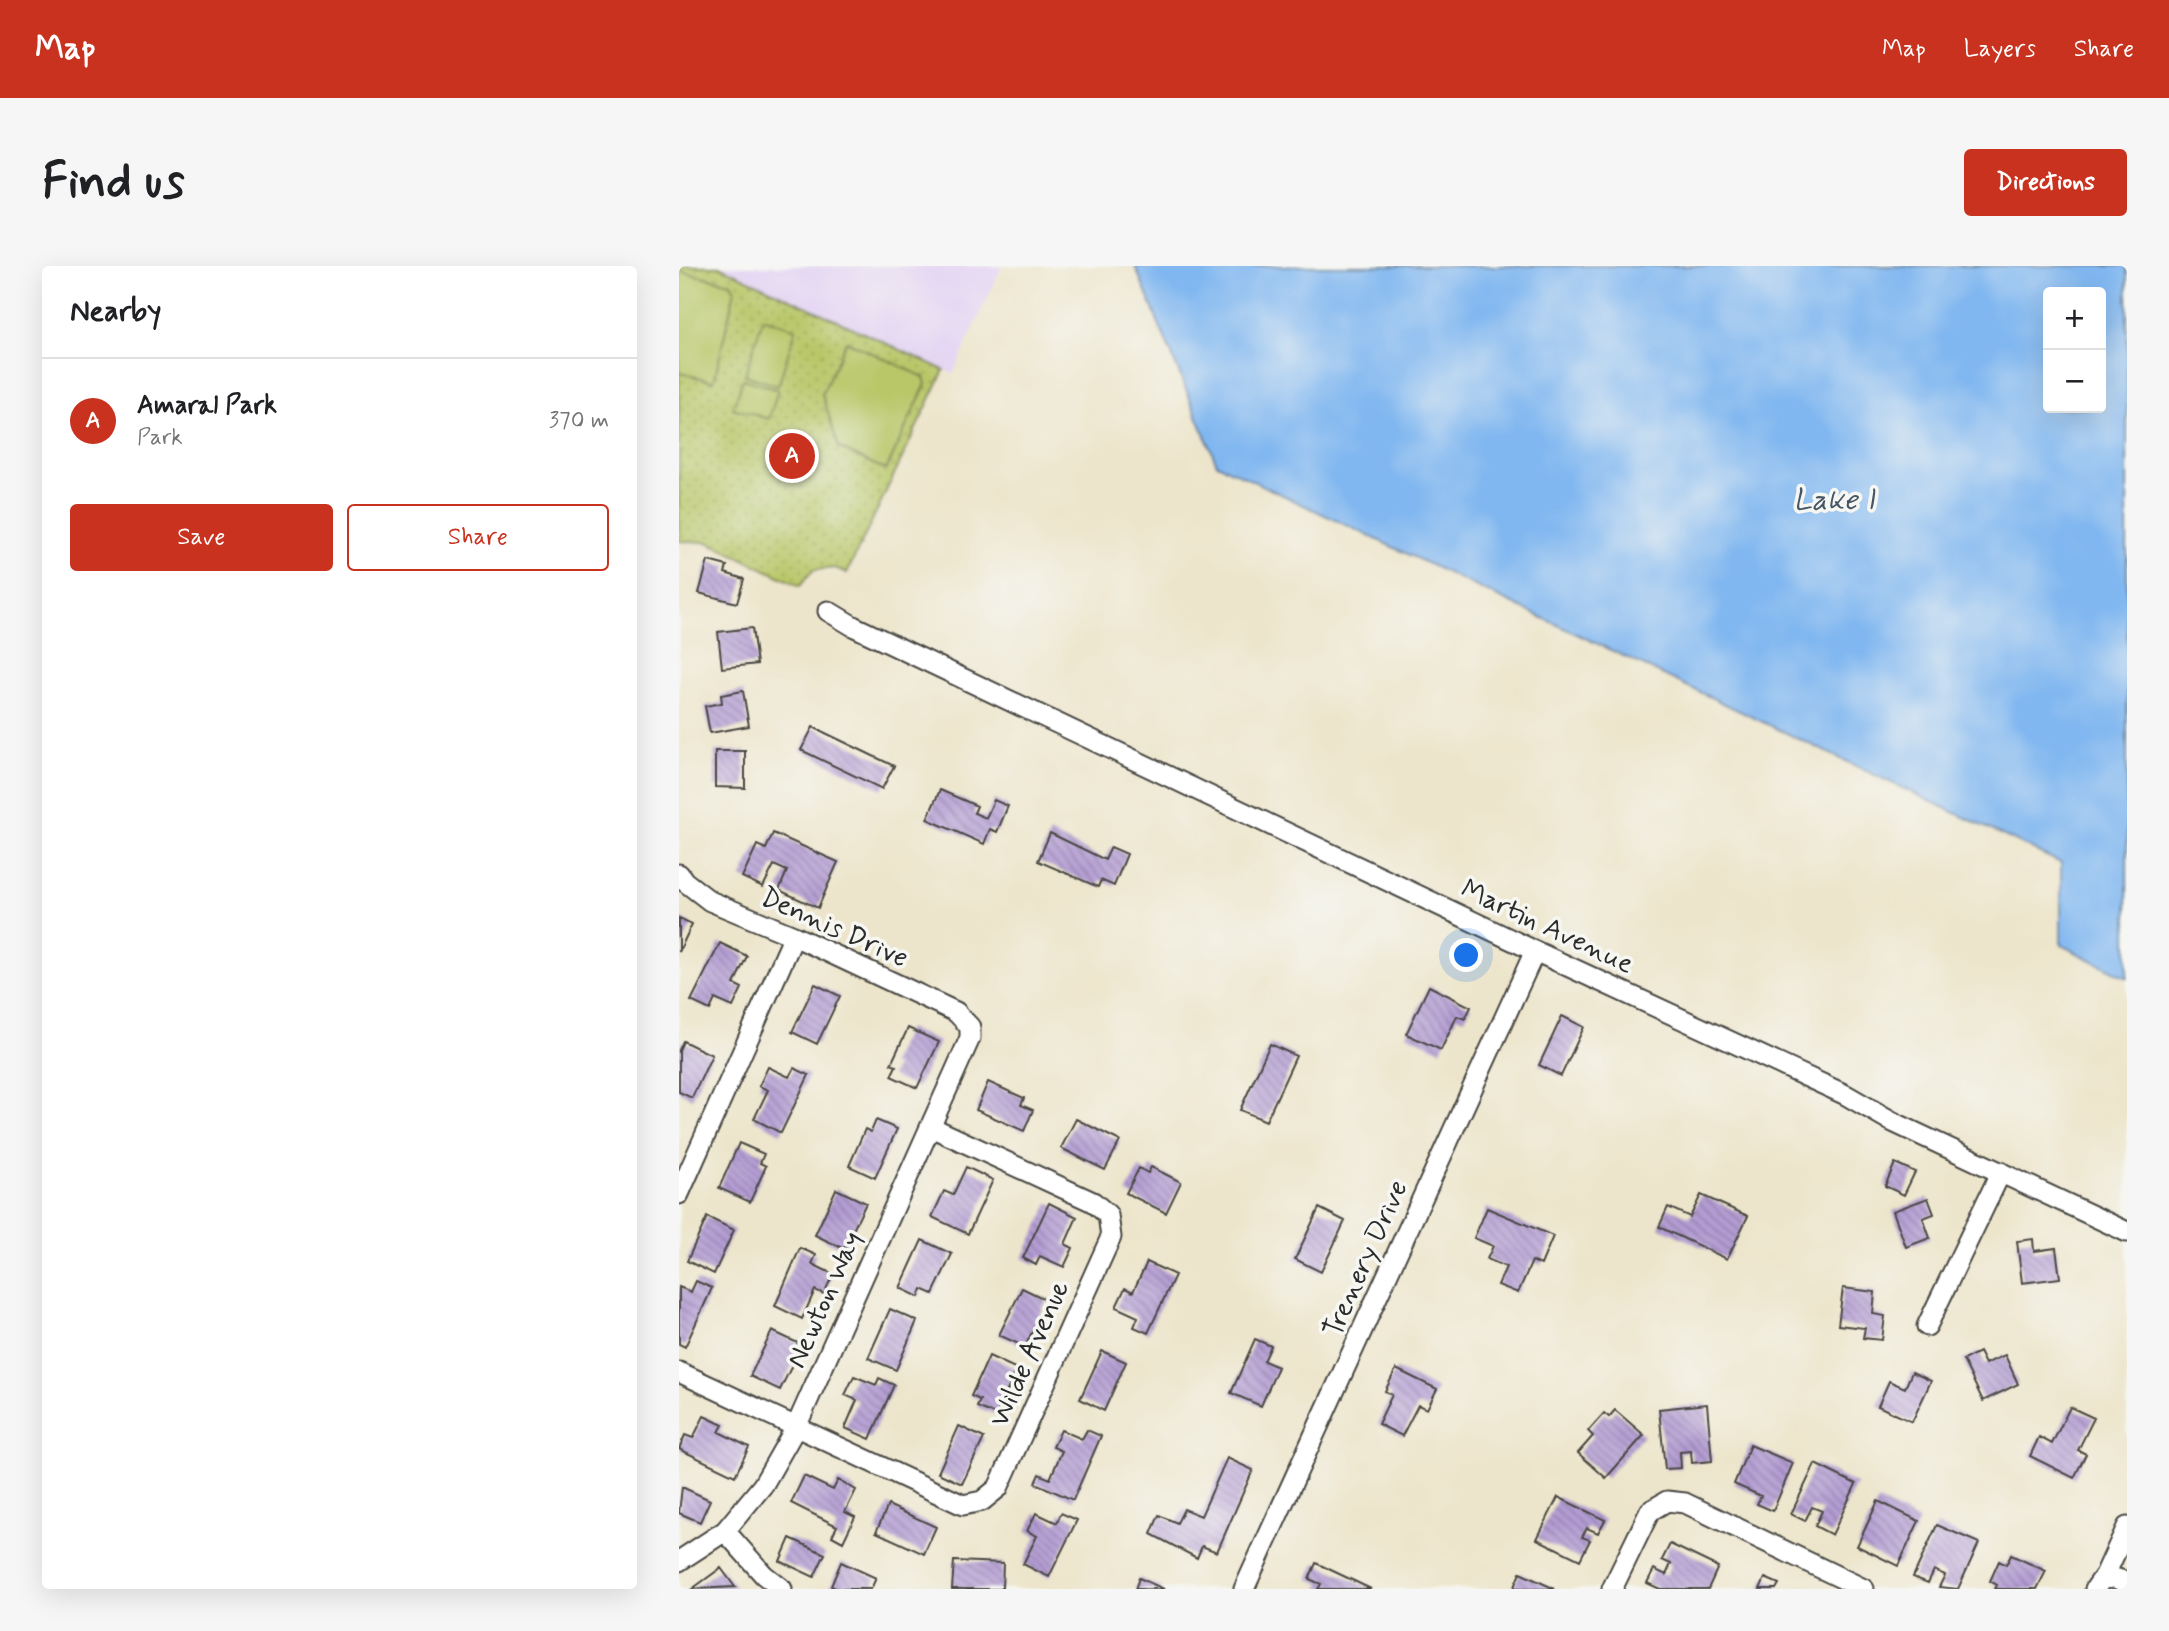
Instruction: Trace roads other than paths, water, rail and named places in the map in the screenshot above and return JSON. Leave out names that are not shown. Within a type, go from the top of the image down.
[{"type":"street","name":"Martin Avenue","points":[[828,611],[853,626],[1535,951],[1846,1095],[1893,1122],[2127,1232]]},
{"type":"street","name":"Dennis Drive","points":[[679,874],[710,901],[794,936],[956,1012],[970,1027]]},
{"type":"street","points":[[679,1194],[794,936]]},
{"type":"street","name":"Trenery Drive","points":[[1244,1589],[1535,951]]},
{"type":"street","name":"Newton Way","points":[[679,1561],[725,1531],[763,1485],[796,1427],[967,1048],[970,1027]]},
{"type":"street","name":"Wilde Avenue","points":[[796,1427],[963,1505],[982,1501],[998,1488],[1111,1237],[1108,1215],[1093,1202],[932,1127]]},
{"type":"street","points":[[1927,1326],[2000,1172]]},
{"type":"street","points":[[679,1372],[796,1427]]},
{"type":"street","points":[[1612,1589],[1650,1511],[1667,1502],[1685,1503],[1864,1589]]},
{"type":"street","points":[[2127,1527],[2100,1582],[2127,1582]]},
{"type":"street","points":[[725,1531],[764,1575],[782,1589]]},
{"type":"water","name":"Lake I","points":[[1135,266],[2127,266],[2127,978],[2061,945],[2061,863],[1217,464]]},
{"type":"place","name":"Amaral Park","points":[[792,456]]}]
